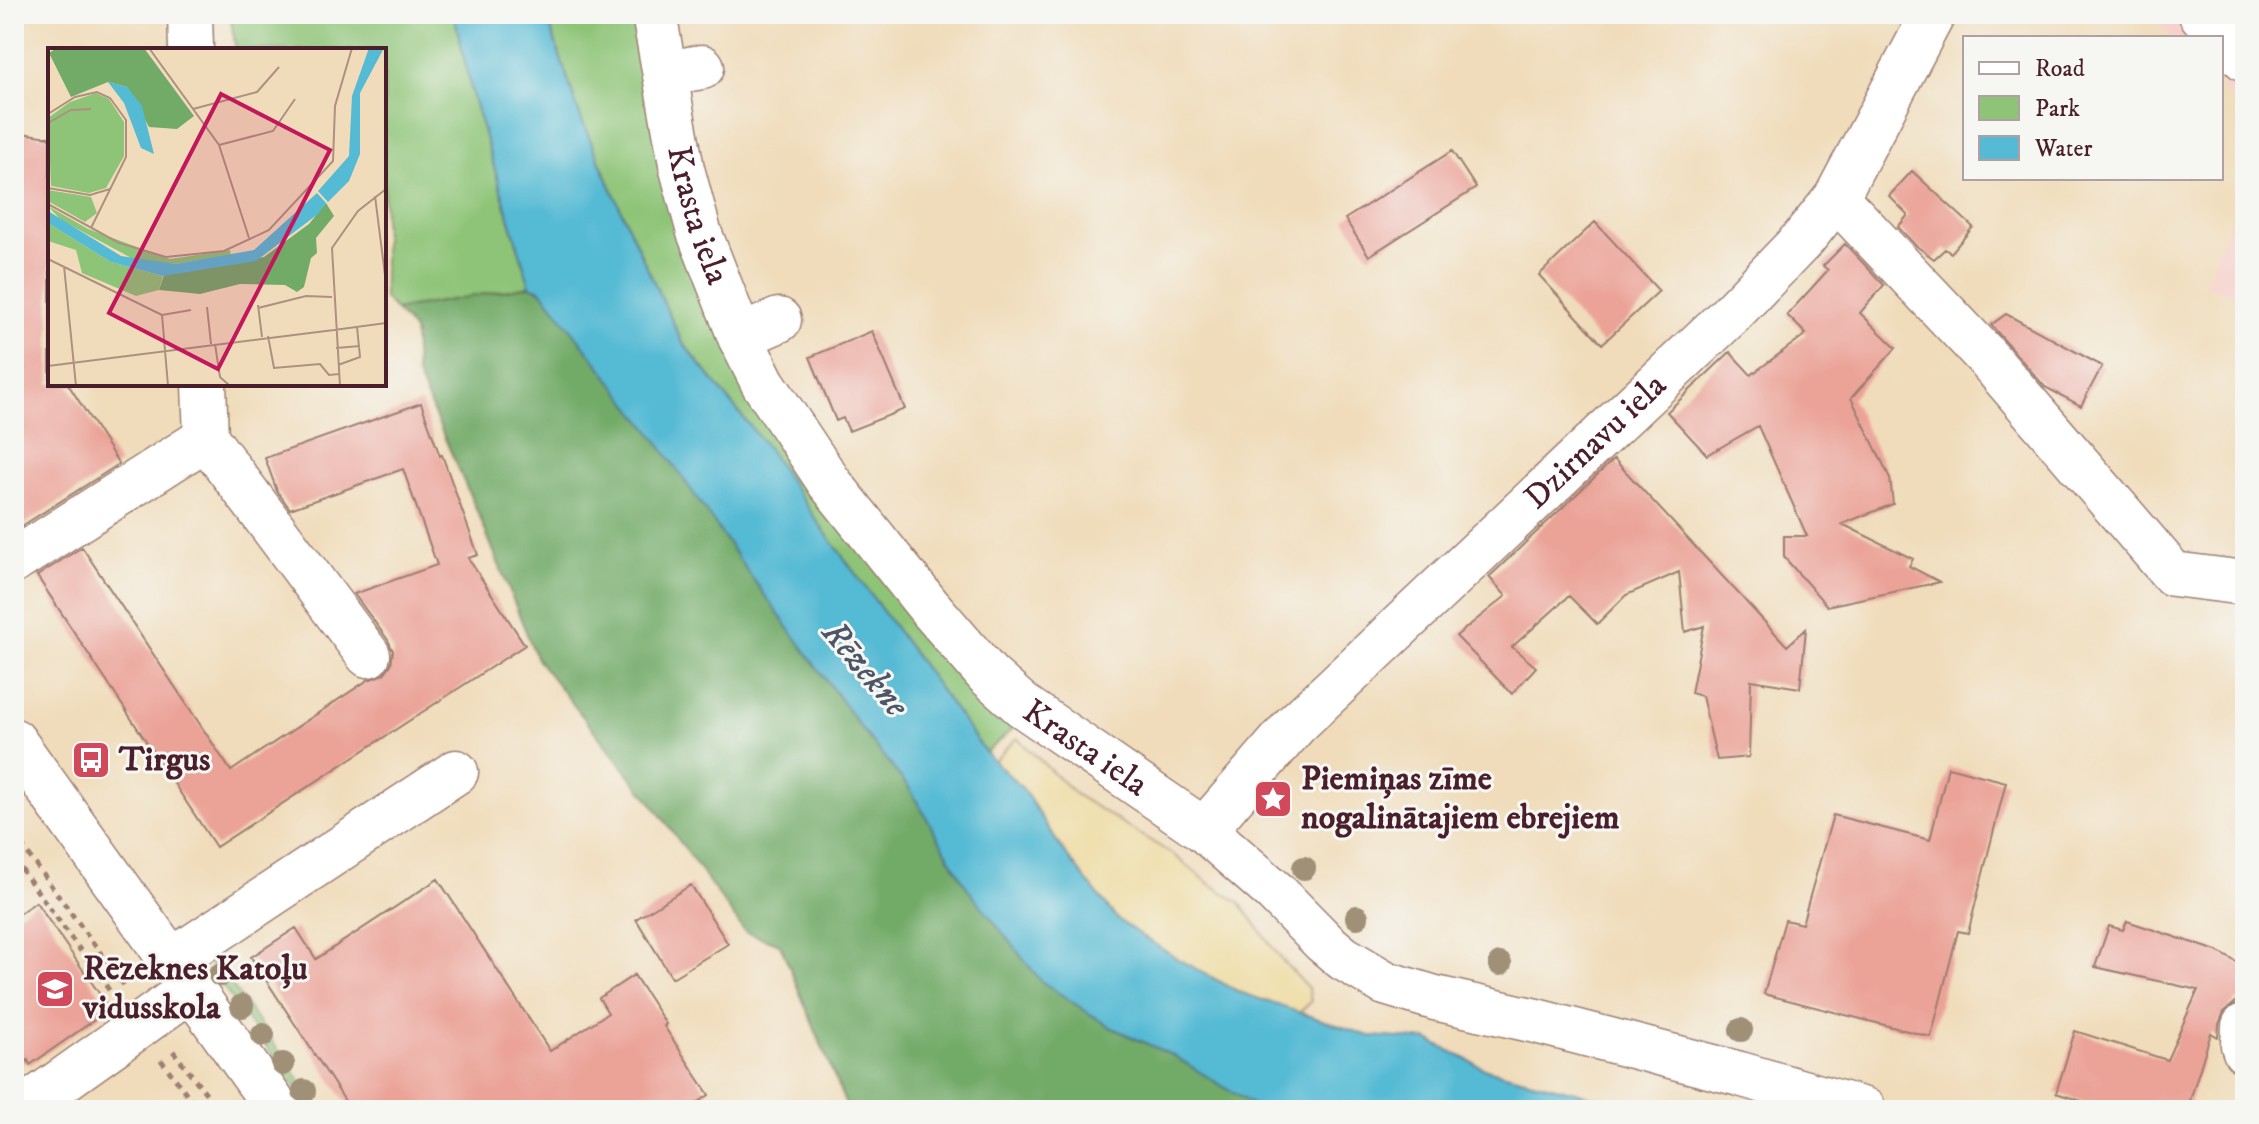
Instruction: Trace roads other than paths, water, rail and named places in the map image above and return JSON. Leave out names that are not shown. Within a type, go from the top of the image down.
[{"type":"street","points":[[190,14],[191,48]]},
{"type":"street","name":"Krasta iela","points":[[654,14],[684,70],[682,169],[699,232],[760,328],[763,383],[829,482],[988,675],[1022,705],[1204,830],[1275,892],[1324,942],[1343,958],[1385,983],[1740,1074],[1864,1110]]},
{"type":"street","name":"Dzirnavu iela","points":[[1204,830],[1295,725],[1731,314],[1804,238],[1836,198],[1933,14]]},
{"type":"street","points":[[2201,14],[2223,36]]},
{"type":"street","points":[[2223,36],[2245,59]]},
{"type":"street","points":[[1836,198],[1984,354],[2173,574],[2245,583]]},
{"type":"street","points":[[204,386],[206,438],[368,655]]},
{"type":"street","points":[[14,561],[206,438]]},
{"type":"street","points":[[14,741],[278,1110]]},
{"type":"street","points":[[21,1110],[143,1024],[181,975],[456,772]]},
{"type":"water","name":"Rēzekne","points":[[454,14],[546,14],[581,119],[682,342],[766,446],[986,753],[1023,789],[1063,851],[1118,920],[1179,960],[1239,992],[1369,1036],[1428,1040],[1486,1069],[1645,1110],[1261,1110],[1174,1056],[1108,1026],[1041,981],[968,889],[910,789],[864,732],[654,436],[541,290],[530,286],[473,97]]},
{"type":"place","name":"Tirgus","points":[[91,760]]},
{"type":"place","name":"Piemiņas zīme nogalinātajiem ebrejiem","points":[[1273,799]]},
{"type":"place","name":"Rēzeknes Katoļu vidusskola","points":[[55,989]]}]
